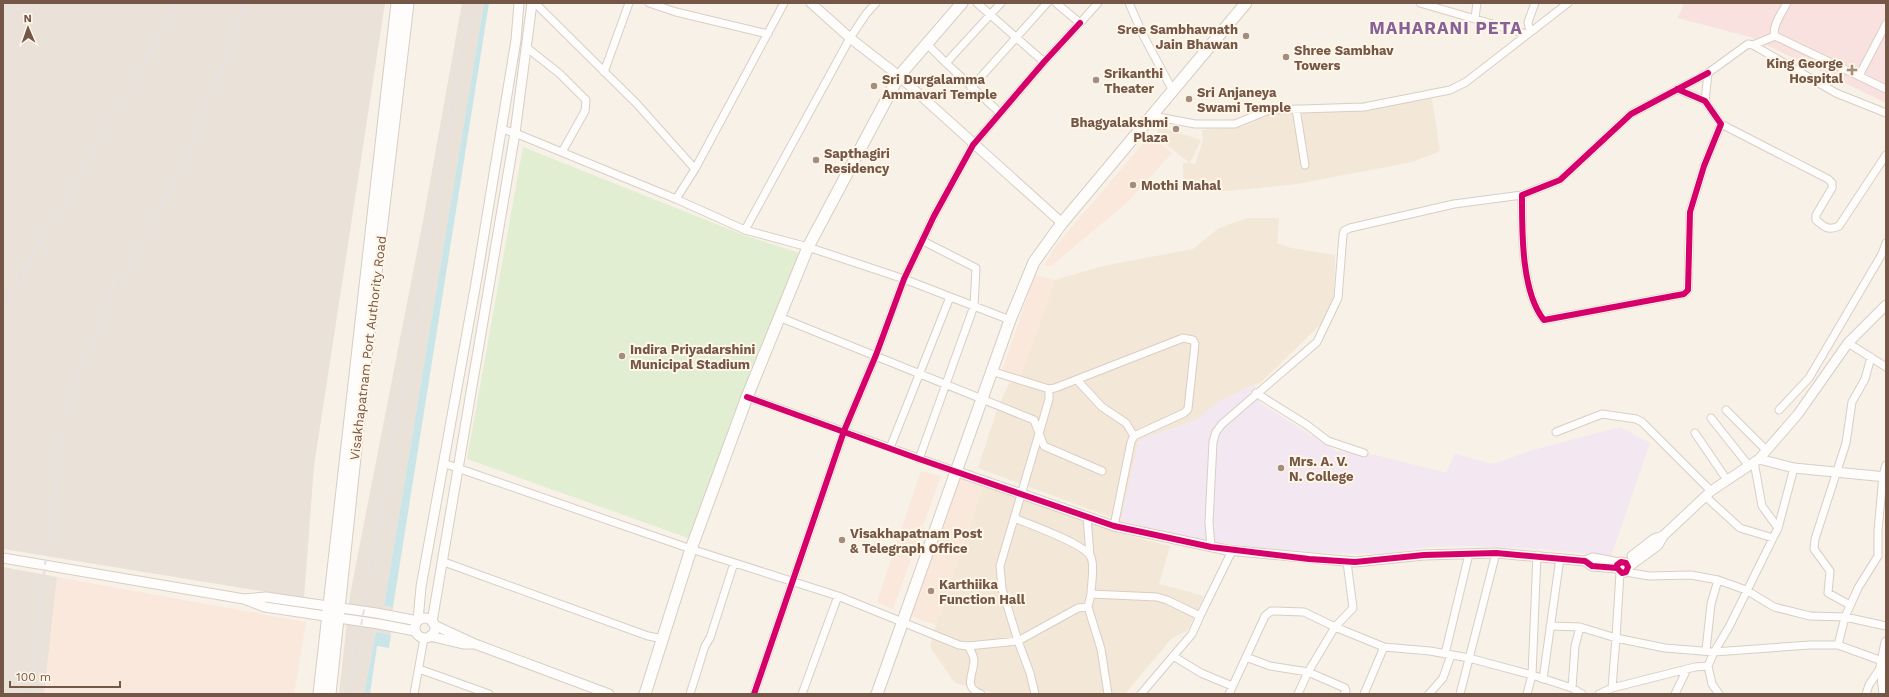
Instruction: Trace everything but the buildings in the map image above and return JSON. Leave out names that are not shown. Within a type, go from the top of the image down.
[{"type":"main road","name":"Visakhapatnam Port Authority Road","points":[[330,694],[334,612],[397,3]]},
{"type":"main road","name":"Visakhapatnam Port Authority Road","points":[[319,694],[334,612],[408,3]]},
{"type":"main road","points":[[646,694],[691,549],[747,396],[808,247],[899,76],[962,3]]},
{"type":"main road","points":[[877,694],[991,371],[1034,262],[1062,223],[1246,3]]},
{"type":"street","points":[[475,644],[463,644],[418,635],[415,626],[418,621],[422,587],[516,40],[519,3]]},
{"type":"street","points":[[416,693],[419,668],[427,637],[434,631],[433,623],[515,133],[526,47],[534,3]]},
{"type":"street","points":[[534,3],[637,104],[695,169]]},
{"type":"street","points":[[604,72],[628,3]]},
{"type":"street","points":[[649,3],[676,12],[768,34]]},
{"type":"street","points":[[676,199],[695,169],[784,3]]},
{"type":"street","points":[[811,3],[850,38],[899,76],[973,145],[1062,223]]},
{"type":"street","points":[[745,230],[850,38],[866,14],[876,3]]},
{"type":"street","points":[[976,3],[1044,62]]},
{"type":"street","points":[[946,63],[1001,3]]},
{"type":"street","points":[[971,88],[1047,3]]},
{"type":"street","points":[[1056,3],[1080,24]]},
{"type":"street","points":[[754,694],[844,431],[876,355],[904,279],[923,240],[973,145],[1044,62],[1098,3]]},
{"type":"street","points":[[1129,3],[1143,35],[1173,91]]},
{"type":"street","points":[[1420,3],[1528,33]]},
{"type":"street","points":[[1475,18],[1477,3]]},
{"type":"street","points":[[1528,33],[1528,22],[1535,3]]},
{"type":"street","points":[[1153,116],[1195,124],[1235,124],[1269,110],[1364,107],[1450,90],[1466,82],[1568,3]]},
{"type":"street","points":[[1775,36],[1774,32],[1776,26],[1787,3]]},
{"type":"street","points":[[1859,76],[1886,24]]},
{"type":"street","points":[[1754,45],[1775,36],[1886,89]]},
{"type":"street","points":[[926,43],[971,88],[1000,113]]},
{"type":"street","points":[[1211,547],[1209,522],[1213,442],[1216,432],[1222,424],[1317,342],[1338,298],[1344,231],[1350,228],[1454,204],[1522,195],[1560,180],[1631,114],[1708,73],[1748,44],[1754,45],[1836,94],[1886,113]]},
{"type":"street","points":[[526,47],[560,74],[586,100],[585,111],[562,152]]},
{"type":"street","points":[[1705,101],[1708,73]]},
{"type":"street","points":[[1678,88],[1705,101],[1721,124],[1828,179],[1832,183],[1832,188],[1816,215],[1816,220],[1826,229],[1832,229],[1839,226],[1886,155]]},
{"type":"street","points":[[1296,109],[1305,166]]},
{"type":"street","points":[[1522,195],[1523,244],[1530,287],[1538,313],[1544,320],[1684,294],[1688,290],[1690,212],[1704,166],[1721,124]]},
{"type":"street","points":[[501,129],[515,133],[676,199],[745,230],[808,247],[904,279],[1010,320]]},
{"type":"street","points":[[919,460],[974,306],[976,268],[923,240]]},
{"type":"street","points":[[1779,410],[1809,378],[1882,254],[1886,243]]},
{"type":"street","points":[[890,448],[950,297]]},
{"type":"street","points":[[1622,568],[1658,545],[1662,536],[1708,494],[1726,480],[1754,462],[1798,414],[1848,343],[1886,305]]},
{"type":"street","points":[[779,317],[1034,420],[1044,446],[1102,471]]},
{"type":"street","points":[[991,371],[1049,389],[1077,380],[1183,338],[1193,340],[1195,344],[1188,409],[1184,413],[1134,436],[1131,442],[1114,526]]},
{"type":"street","points":[[1848,343],[1886,367]]},
{"type":"street","points":[[1850,606],[1828,593],[1830,571],[1814,549],[1815,539],[1846,443],[1852,402],[1865,379],[1871,357]]},
{"type":"street","points":[[1077,380],[1102,407],[1126,424],[1134,436]]},
{"type":"street","points":[[1035,694],[1030,673],[1018,641],[1002,589],[1000,573],[1014,518],[1049,399],[1049,389]]},
{"type":"street","points":[[1256,394],[1307,425],[1328,441],[1364,453]]},
{"type":"street","points":[[747,396],[919,460],[1114,526],[1211,547],[1232,551],[1347,562],[1424,555],[1496,553],[1537,555],[1584,561],[1592,566],[1622,568],[1649,576],[1691,575],[1718,580],[1746,590],[1774,607],[1810,616],[1845,617],[1886,626]]},
{"type":"street","points":[[1726,410],[1766,450]]},
{"type":"street","points":[[1556,432],[1602,414],[1636,419],[1642,422],[1740,528],[1773,538]]},
{"type":"street","points":[[1711,418],[1754,462],[1762,506],[1764,511],[1778,528]]},
{"type":"street","points":[[1695,432],[1726,480]]},
{"type":"street","points":[[1754,462],[1837,473],[1885,476]]},
{"type":"street","points":[[443,463],[691,549],[792,583],[838,596],[959,645],[968,646],[1018,641],[1078,608],[1088,606]]},
{"type":"street","points":[[1838,645],[1845,617],[1858,588],[1878,556],[1877,545],[1886,465]]},
{"type":"street","points":[[1719,694],[1712,684],[1708,666],[1778,528],[1794,468]]},
{"type":"street","points":[[1087,516],[1091,594],[1088,606],[1101,649],[1108,694]]},
{"type":"street","points":[[1014,518],[1049,531],[1087,552],[1090,556]]},
{"type":"street","points":[[1141,694],[1192,634],[1232,551]]},
{"type":"street","points":[[1460,694],[1496,553]]},
{"type":"street","points":[[1429,694],[1444,678],[1469,554]]},
{"type":"street","points":[[1527,694],[1532,675],[1537,555]]},
{"type":"street","points":[[3,558],[244,599],[265,607],[334,612],[418,621],[427,618],[433,623],[475,644],[609,694]]},
{"type":"street","points":[[1543,679],[1560,558]]},
{"type":"street","points":[[444,562],[648,636],[664,639]]},
{"type":"street","points":[[1298,694],[1308,672],[1335,627],[1353,608],[1347,562]]},
{"type":"street","points":[[690,694],[734,563]]},
{"type":"street","points":[[1612,688],[1622,568]]},
{"type":"street","points":[[1706,650],[1711,604],[1718,580]]},
{"type":"street","points":[[1091,594],[1157,597],[1167,600],[1200,616]]},
{"type":"street","points":[[802,694],[838,596]]},
{"type":"street","points":[[334,612],[416,631]]},
{"type":"street","points":[[1229,694],[1265,616],[1271,612],[1304,612],[1335,627],[1384,647],[1469,658],[1532,675],[1572,688],[1582,694]]},
{"type":"street","points":[[1550,626],[1580,627],[1616,638],[1664,648],[1706,650],[1714,652],[1810,644],[1838,645],[1882,664]]},
{"type":"street","points":[[1572,688],[1575,646],[1580,627]]},
{"type":"street","points":[[1884,694],[1882,664],[1886,642]]},
{"type":"street","points":[[968,646],[974,661],[971,687],[974,691],[981,694]]},
{"type":"street","points":[[1364,694],[1384,647]]},
{"type":"street","points":[[1173,656],[1201,673],[1232,686]]},
{"type":"street","points":[[1246,657],[1270,666],[1308,672],[1345,688],[1346,691],[1344,694]]},
{"type":"street","points":[[1866,694],[1869,685],[1882,664]]},
{"type":"street","points":[[1597,694],[1612,688],[1687,669],[1708,666]]},
{"type":"street","points":[[419,668],[489,694]]},
{"type":"street","points":[[1676,694],[1687,669]]},
{"type":"shaded area","points":[[3,3],[385,3],[314,466],[304,598],[3,549]]},
{"type":"shaded area","points":[[462,3],[484,3],[384,606],[393,607],[391,635],[376,632],[364,694],[339,694],[350,595],[424,216]]},
{"type":"shaded area","name":"King George Hospital","points":[[1684,3],[1886,3],[1886,103],[1750,37],[1678,18]]},
{"type":"shaded area","points":[[1432,99],[1440,151],[1412,162],[1297,184],[1228,191],[1184,192],[1183,163],[1195,164],[1203,140],[1202,130],[1242,127],[1272,113]]},
{"type":"shaded area","points":[[1160,127],[1201,140],[1190,163],[1155,136]]},
{"type":"shaded area","points":[[1151,134],[1172,153],[1129,201],[1051,266],[1044,266],[1054,248]]},
{"type":"shaded area","points":[[1248,218],[1279,218],[1277,243],[1291,248],[1335,255],[1334,297],[1322,323],[1260,383],[1255,384],[1217,403],[1196,420],[1139,440],[1121,521],[978,468],[998,407],[1010,382],[1020,378],[1055,280],[1103,266],[1193,249],[1219,228]]},
{"type":"shaded area","points":[[1035,275],[1055,280],[1020,378],[1001,373]]},
{"type":"shaded area","name":"Mrs. A. V. N. College","points":[[1255,384],[1260,403],[1336,451],[1375,455],[1446,473],[1455,454],[1493,464],[1533,450],[1620,427],[1650,443],[1611,556],[1540,549],[1471,546],[1429,547],[1379,554],[1333,553],[1259,548],[1202,540],[1121,521],[1139,440],[1196,420],[1217,403]]},
{"type":"shaded area","points":[[921,471],[941,476],[893,609],[877,602]]},
{"type":"shaded area","points":[[960,476],[984,484],[936,625],[911,616]]},
{"type":"shaded area","points":[[984,484],[1119,533],[1170,546],[1159,584],[1204,596],[1188,630],[1171,639],[1125,694],[999,694],[955,683],[930,647],[936,625]]},
{"type":"shaded area","points":[[3,567],[57,577],[44,694],[3,694]]},
{"type":"shaded area","points":[[57,577],[306,622],[294,694],[44,694]]},
{"type":"green space","name":"Indira Priyadarshini Municipal Stadium","points":[[523,147],[741,234],[799,253],[688,538],[467,459]]},
{"type":"water","points":[[484,3],[489,3],[393,607],[384,606]]},
{"type":"water","points":[[376,632],[391,635],[389,648],[377,646],[370,694],[364,694]]},
{"type":"railway","points":[[3,305],[72,189],[178,3]]},
{"type":"railway","points":[[30,694],[58,454],[68,408],[89,349],[114,292],[188,156],[245,3]]},
{"type":"railway","points":[[349,694],[471,3]]},
{"type":"cycle path","points":[[754,694],[844,431],[876,355],[904,279],[934,216],[973,145],[1044,62],[1080,23]]},
{"type":"cycle path","points":[[1677,89],[1705,101],[1721,124],[1704,166],[1690,212],[1688,290],[1684,294],[1544,320],[1536,308],[1531,294],[1524,260],[1522,195],[1560,180],[1631,114],[1708,73]]},
{"type":"cycle path","points":[[747,397],[919,459],[1114,526],[1211,547],[1309,559],[1355,562],[1424,555],[1496,553],[1585,561],[1592,566],[1617,568],[1622,573],[1626,572],[1628,567],[1626,563],[1621,562],[1617,565],[1617,568]]},
{"type":"place","name":"Sree Sambhavnath Jain Bhawan","points":[[1246,36]]},
{"type":"place","name":"Shree Sambhav Towers","points":[[1286,57]]},
{"type":"place","name":"King George Hospital","points":[[1852,70]]},
{"type":"place","name":"Srikanthi Theater","points":[[1096,80]]},
{"type":"place","name":"Sri Durgalamma Ammavari Temple","points":[[874,86]]},
{"type":"place","name":"Sri Anjaneya Swami Temple","points":[[1189,99]]},
{"type":"place","name":"Bhagyalakshmi Plaza","points":[[1176,129]]},
{"type":"place","name":"Sapthagiri Residency","points":[[816,160]]},
{"type":"place","name":"Mothi Mahal","points":[[1133,185]]},
{"type":"place","name":"Indira Priyadarshini Municipal Stadium","points":[[622,356]]},
{"type":"place","name":"Mrs. A. V. N. College","points":[[1281,468]]},
{"type":"place","name":"Visakhapatnam Post & Telegraph Office","points":[[842,540]]},
{"type":"place","name":"Karthiika Function Hall","points":[[931,591]]},
{"type":"district","name":"MAHARANI PETA","points":[[1446,28]]}]
